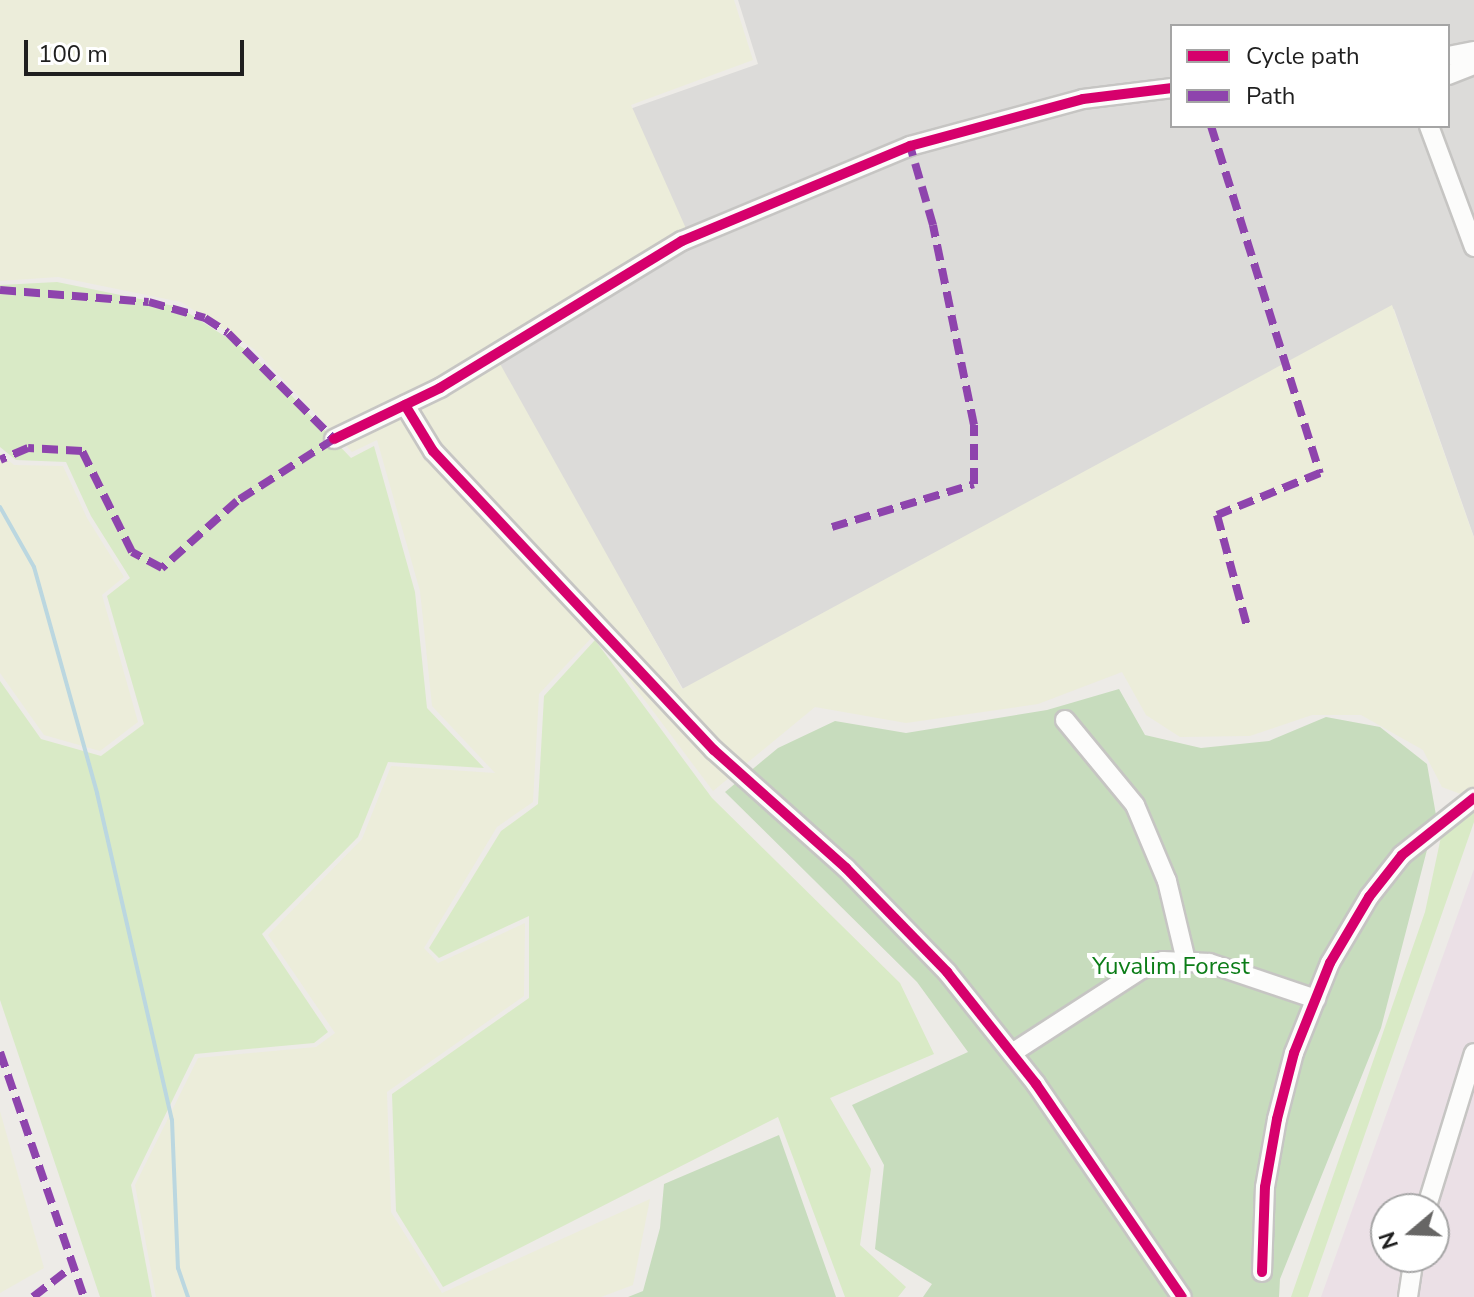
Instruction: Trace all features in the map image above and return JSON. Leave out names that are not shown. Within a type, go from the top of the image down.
[{"type":"street","points":[[1450,56],[1474,51]]},
{"type":"street","points":[[1450,74],[1474,65]]},
{"type":"street","points":[[334,439],[405,405],[682,241],[910,146],[1083,99],[1170,88]]},
{"type":"street","points":[[1430,128],[1474,247]]},
{"type":"street","points":[[405,405],[433,451],[714,750],[899,919],[1012,1053],[1182,1297]]},
{"type":"street","points":[[1065,720],[1135,805],[1167,881],[1186,961]]},
{"type":"street","points":[[1262,1272],[1265,1187],[1277,1119],[1294,1053],[1316,999],[1369,897],[1402,855],[1474,798]]},
{"type":"street","points":[[1012,1053],[1142,969],[1186,961],[1209,963],[1316,999]]},
{"type":"street","points":[[1431,1193],[1474,1053]]},
{"type":"street","points":[[1408,1297],[1412,1273]]},
{"type":"shaded area","points":[[738,0],[1474,0],[1474,537],[1394,309],[686,694],[496,366],[683,235],[627,110],[758,64]]},
{"type":"shaded area","points":[[1474,869],[1474,1297],[1321,1297]]},
{"type":"green space","points":[[0,0],[734,0],[753,60],[631,105],[688,233],[499,362],[682,689],[1392,305],[1474,538],[1474,799],[1442,787],[1423,750],[1361,715],[1312,715],[1250,736],[1180,737],[1146,715],[1122,672],[1038,704],[906,723],[815,707],[713,791],[595,634],[539,694],[533,802],[497,827],[424,948],[438,963],[525,923],[524,996],[387,1092],[391,1212],[442,1293],[650,1199],[633,1285],[601,1297],[156,1297],[135,1185],[198,1058],[316,1047],[335,1033],[268,935],[362,839],[391,766],[495,773],[432,706],[420,591],[377,440],[352,452],[254,349],[181,302],[58,277],[0,281]]},
{"type":"green space","points":[[57,282],[179,307],[251,353],[351,458],[374,446],[415,592],[427,708],[484,768],[388,762],[358,837],[262,934],[328,1032],[314,1043],[195,1054],[131,1185],[152,1297],[100,1297],[0,1000],[0,681],[41,739],[101,756],[144,724],[107,596],[130,578],[91,516],[66,462],[16,460],[0,447],[0,285]]},
{"type":"green space","points":[[0,453],[14,465],[63,466],[87,518],[124,577],[102,595],[138,722],[100,751],[44,735],[0,673]]},
{"type":"green space","points":[[595,640],[712,798],[900,983],[934,1054],[830,1098],[871,1169],[860,1245],[906,1287],[898,1297],[845,1297],[778,1117],[443,1287],[396,1211],[392,1094],[529,998],[529,916],[439,958],[429,948],[501,831],[538,804],[544,696]]},
{"type":"green space","name":"Yuvalim Forest","points":[[1119,689],[1145,735],[1201,748],[1269,741],[1326,717],[1380,727],[1427,764],[1436,815],[1381,1028],[1280,1279],[1279,1297],[923,1297],[932,1284],[875,1249],[884,1165],[852,1105],[968,1052],[917,982],[725,792],[778,748],[835,721],[906,733],[1047,710]]},
{"type":"green space","points":[[1448,804],[1474,809],[1474,822],[1308,1297],[1291,1297],[1425,912]]},
{"type":"green space","points":[[0,1111],[44,1268],[0,1293]]},
{"type":"green space","points":[[779,1135],[836,1297],[628,1297],[643,1291],[660,1228],[664,1184]]},
{"type":"waterway","points":[[0,507],[34,567],[97,793],[172,1120],[178,1268],[188,1297]]},
{"type":"marked path","points":[[1212,128],[1320,473],[1217,515],[1248,630]]},
{"type":"marked path","points":[[832,527],[974,484],[974,425],[933,225],[910,146]]},
{"type":"marked path","points":[[0,290],[149,302],[205,318],[228,333],[334,439],[237,501],[162,568],[132,552],[82,451],[28,448],[0,460]]},
{"type":"marked path","points":[[0,1052],[84,1297]]},
{"type":"marked path","points":[[33,1297],[73,1266]]},
{"type":"cycle path","points":[[334,439],[440,388],[682,241],[910,146],[1083,99],[1170,88]]},
{"type":"cycle path","points":[[405,405],[433,451],[714,750],[846,868],[947,972],[1036,1084],[1182,1297]]},
{"type":"cycle path","points":[[1262,1272],[1265,1187],[1277,1119],[1294,1053],[1330,963],[1369,897],[1402,855],[1474,798]]}]
